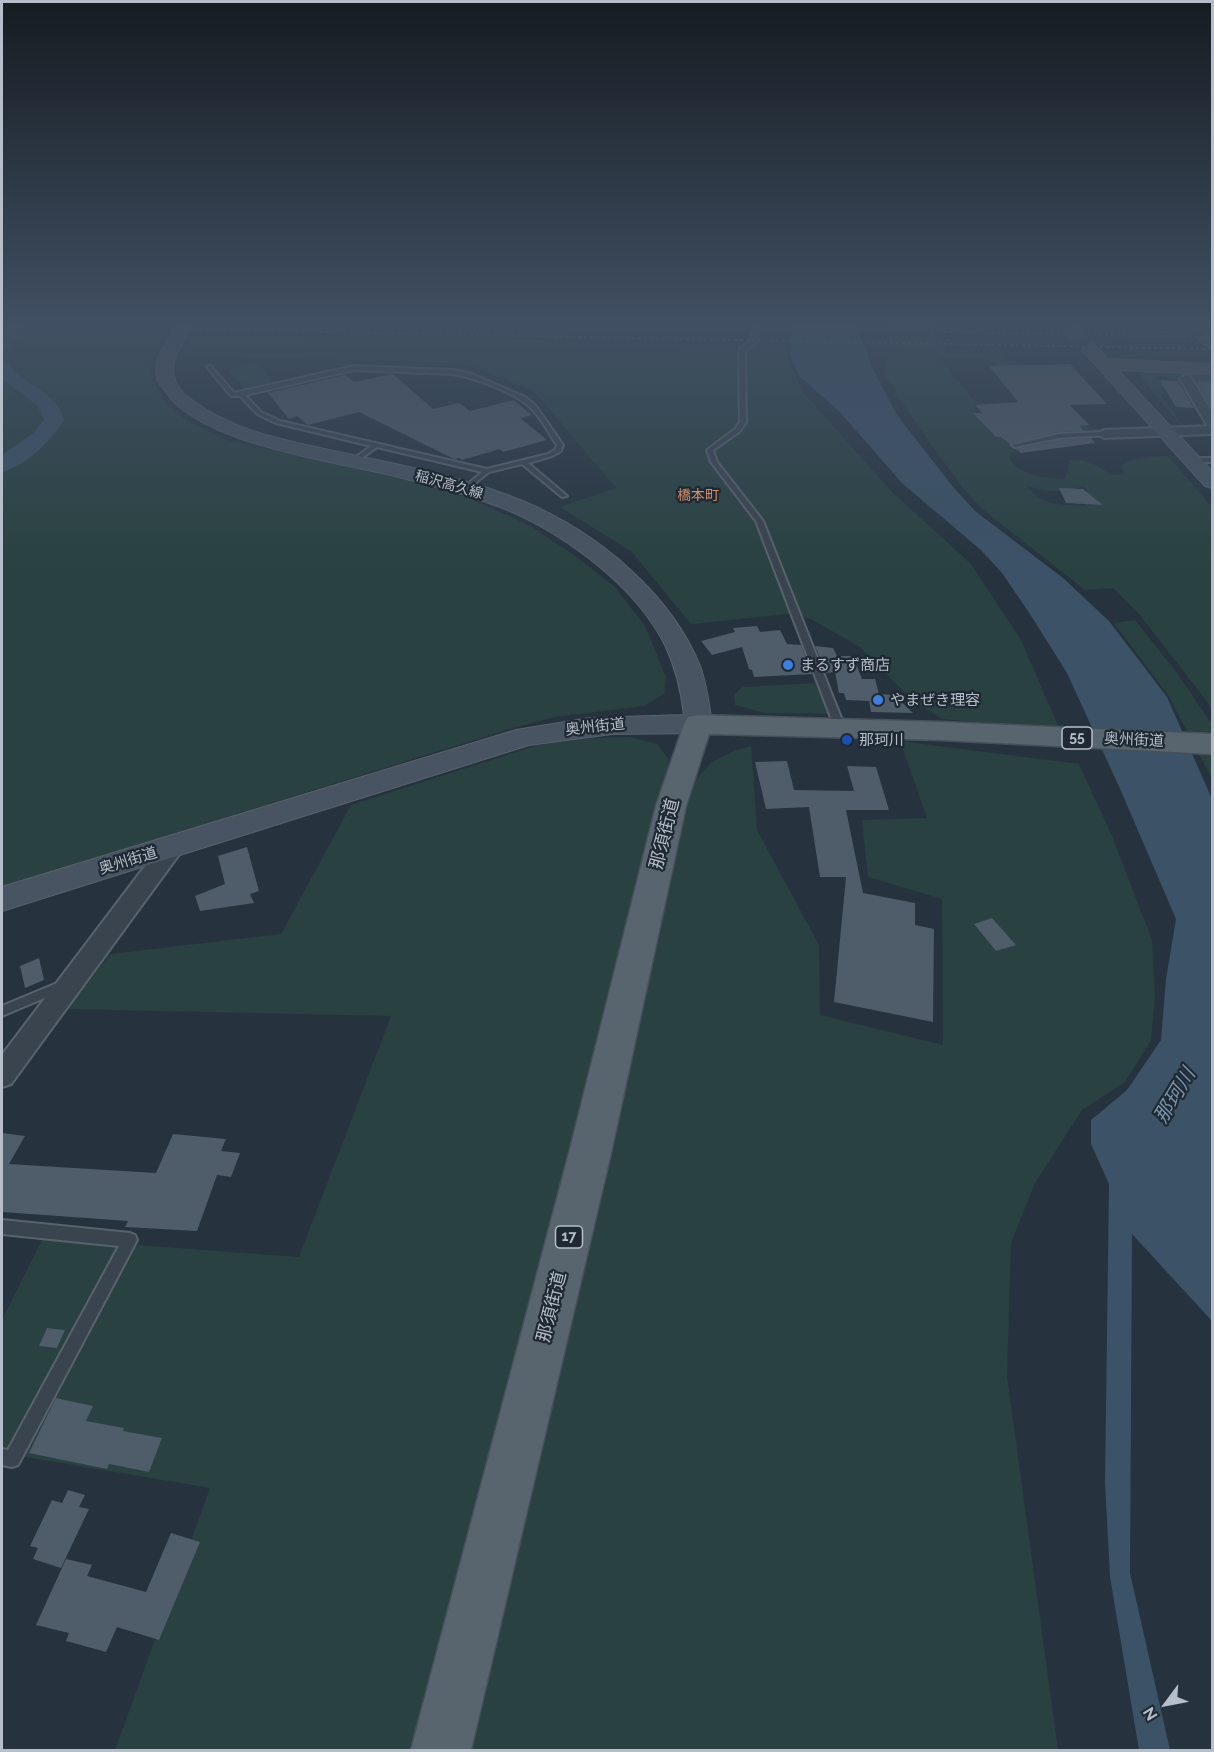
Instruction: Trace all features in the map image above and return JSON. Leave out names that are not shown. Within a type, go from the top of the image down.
[{"type":"main road","name":"稲沢高久線","points":[[190,408],[207,419],[244,434],[465,489],[513,505],[547,521],[574,538],[627,581],[653,610],[674,639],[687,665],[698,724]]},
{"type":"main road","points":[[1145,408],[1212,482]]},
{"type":"main road","name":"奥州街道","points":[[2,899],[526,736],[591,726],[631,723],[840,728],[1212,744]]},
{"type":"main road","name":"那須街道","points":[[441,1750],[590,1153],[671,806],[698,724]]},
{"type":"street","points":[[1203,408],[1212,422]]},
{"type":"street","points":[[1104,434],[1212,430]]},
{"type":"street","points":[[2,1075],[172,847]]},
{"type":"lane","points":[[254,408],[272,420],[487,471]]},
{"type":"lane","points":[[465,489],[487,471],[550,455],[559,450],[560,445],[534,408]]},
{"type":"lane","points":[[743,408],[741,427],[710,450],[714,462],[759,521],[840,728]]},
{"type":"lane","points":[[1015,445],[1047,438],[1104,434]]},
{"type":"lane","points":[[354,461],[376,445]]},
{"type":"lane","points":[[1193,460],[1212,460]]},
{"type":"lane","points":[[524,462],[564,496]]},
{"type":"lane","points":[[2,1011],[72,982]]},
{"type":"lane","points":[[2,1227],[130,1240],[12,1459],[2,1457]]},
{"type":"green space","points":[[2,408],[172,408],[185,419],[226,440],[411,481],[469,498],[530,526],[574,555],[614,586],[645,626],[666,677],[664,694],[644,706],[555,717],[513,728],[2,887]]},
{"type":"green space","points":[[548,408],[817,408],[892,492],[971,564],[1021,640],[1060,730],[942,719],[912,700],[860,647],[811,619],[788,614],[691,624],[632,552],[560,507],[616,488]]},
{"type":"green space","points":[[906,408],[973,408],[992,435],[1030,428],[1065,426],[1093,427],[1101,430],[1074,436],[1065,443],[1012,452],[1009,458],[1019,469],[1041,477],[1064,479],[1068,471],[1069,460],[1092,463],[1111,475],[1124,474],[1121,466],[1137,459],[1168,456],[1212,507],[1212,708],[1139,614],[1113,588],[1085,590],[982,509],[963,488]],"holes":[[[1026,485],[1060,491],[1085,487],[1091,501],[1085,506],[1052,503],[1038,497]]]},
{"type":"green space","points":[[1166,408],[1170,408],[1183,426],[1188,429],[1182,427]]},
{"type":"green space","points":[[1135,620],[1177,673],[1212,724],[1212,779],[1168,695],[1114,623]]},
{"type":"green space","points":[[818,683],[830,714],[765,713],[735,705],[734,695],[742,687]]},
{"type":"green space","points":[[630,737],[657,744],[669,760],[664,813],[712,762],[734,751],[751,746],[757,830],[819,945],[820,1015],[943,1045],[942,899],[868,877],[862,820],[927,818],[900,741],[1079,764],[1112,836],[1152,940],[1155,997],[1151,1040],[1125,1082],[1082,1110],[1035,1183],[1011,1243],[1007,1376],[1058,1750],[115,1750],[210,1488],[2,1453],[2,1320],[43,1238],[299,1257],[391,1016],[67,1009],[110,954],[281,934],[351,805],[538,745],[594,738]]},
{"type":"water","points":[[835,408],[893,408],[953,487],[975,511],[1063,578],[1109,621],[1167,697],[1212,799],[1212,1321],[1132,1234],[1130,1573],[1170,1750],[1139,1750],[1110,1577],[1105,1483],[1109,1184],[1091,1144],[1091,1120],[1127,1090],[1161,1040],[1166,979],[1176,919],[1067,673],[1028,611],[1002,573],[982,551],[902,483]]},
{"type":"building","points":[[280,408],[466,408],[470,411],[483,408],[523,408],[532,415],[520,418],[547,440],[503,452],[500,449],[462,460],[454,459],[359,412],[308,425],[297,416],[289,419]]},
{"type":"building","points":[[977,408],[1073,408],[1089,425],[1080,426],[1084,431],[1058,432],[1010,444],[1001,437],[996,437],[973,413],[982,413]]},
{"type":"building","points":[[1091,438],[1095,443],[1021,453],[1016,449],[1059,440]]},
{"type":"building","points":[[1059,488],[1083,489],[1103,505],[1066,503]]},
{"type":"building","points":[[757,626],[760,632],[780,630],[787,644],[801,645],[812,674],[754,677],[742,647],[712,655],[701,641],[735,632],[733,628]]},
{"type":"building","points":[[815,646],[833,648],[837,656],[853,656],[862,679],[875,679],[879,694],[894,695],[913,713],[871,712],[869,701],[846,700],[844,693],[839,693],[835,672],[826,673]]},
{"type":"building","points":[[787,761],[794,790],[854,791],[847,766],[876,767],[889,810],[846,810],[863,893],[915,903],[915,925],[934,929],[933,1022],[834,1002],[846,877],[820,877],[809,807],[766,809],[755,762]]},
{"type":"building","points":[[247,847],[259,891],[250,894],[254,903],[200,911],[195,896],[225,884],[218,856]]},
{"type":"building","points":[[992,918],[1016,945],[996,951],[974,924]]},
{"type":"building","points":[[39,958],[44,980],[25,988],[20,966]]},
{"type":"building","points":[[2,1133],[25,1136],[9,1164],[156,1173],[173,1134],[226,1139],[221,1151],[240,1153],[231,1177],[217,1175],[197,1231],[125,1227],[128,1221],[2,1212]]},
{"type":"building","points":[[47,1328],[65,1330],[57,1348],[39,1346]]},
{"type":"building","points":[[56,1398],[93,1406],[86,1421],[162,1438],[149,1472],[109,1464],[107,1469],[29,1453]]},
{"type":"building","points":[[68,1490],[85,1495],[79,1507],[89,1509],[61,1568],[33,1559],[38,1548],[30,1546],[52,1500],[62,1503]]},
{"type":"building","points":[[171,1533],[200,1542],[159,1640],[117,1627],[106,1652],[66,1641],[69,1633],[36,1625],[66,1559],[92,1565],[87,1576],[146,1592]]},
{"type":"waterway","points":[[2,465],[41,438],[54,420],[49,408]]},
{"type":"place","name":"まるすず商店","points":[[788,665]]},
{"type":"place","name":"やまぜき理容","points":[[878,700]]},
{"type":"place","name":"那珂川","points":[[847,740]]},
{"type":"district","name":"橋本町","points":[[698,496]]}]
